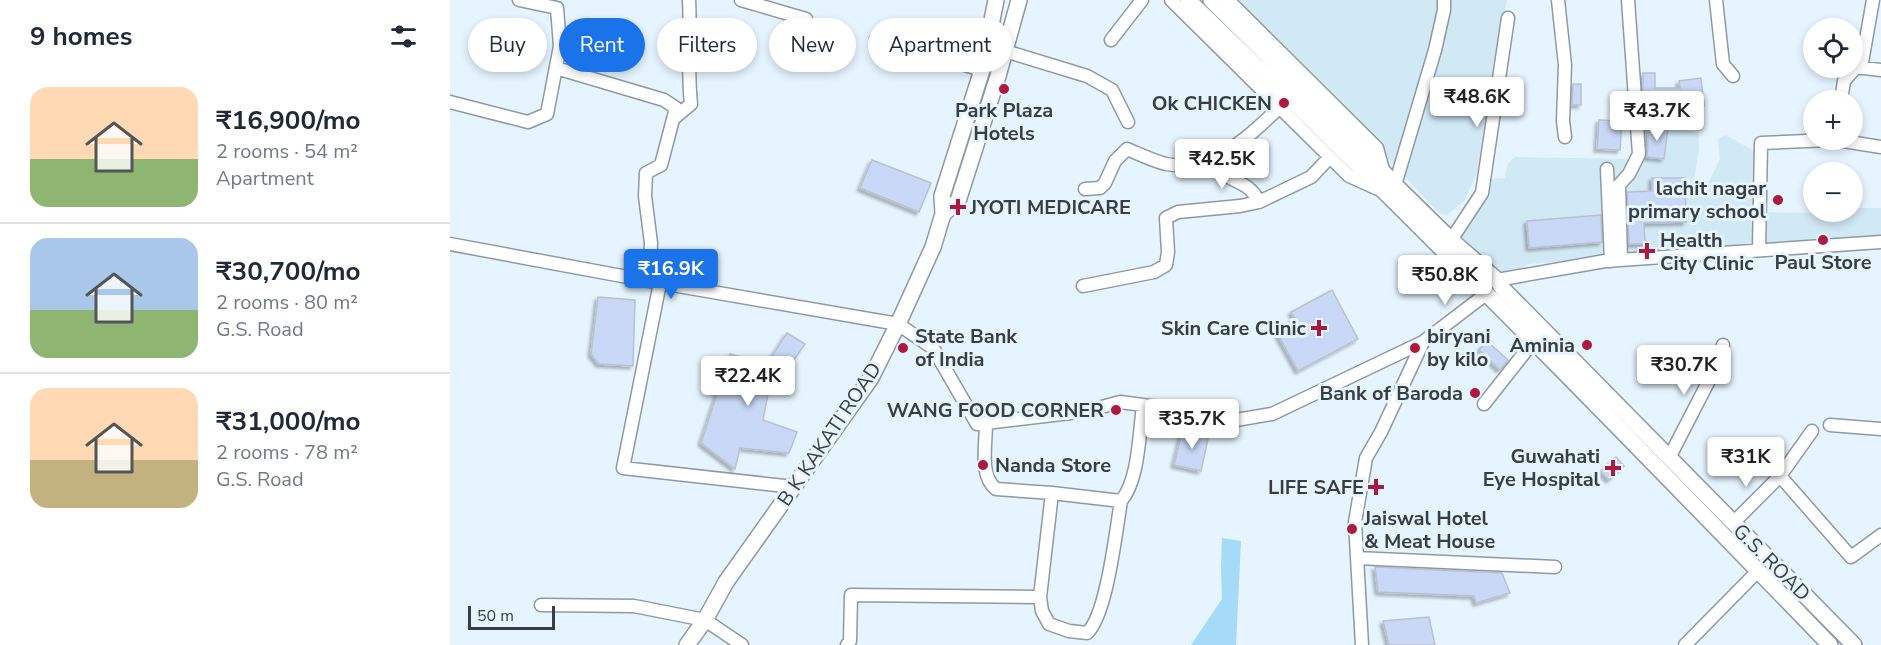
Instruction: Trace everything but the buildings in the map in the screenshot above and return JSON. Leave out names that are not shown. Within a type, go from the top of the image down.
[{"type":"main road","name":"B K KAKATI ROAD","points":[[992,18],[996,0]]},
{"type":"main road","points":[[1012,26],[1019,0]]},
{"type":"main road","points":[[1188,0],[1292,100],[1361,159]]},
{"type":"main road","points":[[1211,0],[1387,184]]},
{"type":"main road","name":"B K KAKATI ROAD","points":[[687,645],[705,620],[726,582],[871,378],[933,247],[943,214],[942,196],[981,72]]},
{"type":"main road","points":[[943,214],[958,201],[998,72]]},
{"type":"main road","name":"G.S. ROAD","points":[[1387,184],[1497,280],[1503,289],[1854,645]]},
{"type":"main road","name":"G.S. ROAD","points":[[1387,184],[1486,294],[1830,645]]},
{"type":"street","points":[[450,102],[528,122],[547,114],[560,46],[557,8],[519,0]]},
{"type":"street","points":[[673,119],[692,104],[689,84],[691,32],[689,0]]},
{"type":"street","points":[[741,0],[800,18]]},
{"type":"street","points":[[1111,40],[1142,0]]},
{"type":"street","points":[[1171,0],[1349,176],[1387,184]]},
{"type":"street","points":[[1228,0],[1377,148],[1387,184]]},
{"type":"street","points":[[1387,184],[1434,50],[1444,10],[1444,0]]},
{"type":"street","points":[[1558,0],[1565,65],[1564,137]]},
{"type":"street","points":[[1616,260],[1620,185],[1629,174],[1639,154],[1628,0]]},
{"type":"street","points":[[1716,0],[1724,64],[1733,76]]},
{"type":"street","points":[[1863,57],[1873,0]]},
{"type":"street","points":[[1451,240],[1482,193],[1508,18]]},
{"type":"street","points":[[1012,53],[1087,76],[1112,90],[1128,122]]},
{"type":"street","points":[[556,68],[664,100],[676,108],[661,165],[646,173],[645,196],[654,282],[623,468],[794,487]]},
{"type":"street","points":[[1863,68],[1881,70]]},
{"type":"street","points":[[1085,189],[1100,188],[1105,183],[1115,161],[1126,149],[1167,164],[1200,163],[1230,150],[1280,108]]},
{"type":"street","points":[[1759,250],[1761,143],[1803,141]]},
{"type":"street","points":[[1863,144],[1881,147]]},
{"type":"street","points":[[1083,286],[1154,272],[1166,265],[1168,252],[1166,218],[1178,212],[1260,202],[1311,177],[1330,157]]},
{"type":"street","points":[[1209,159],[1222,173],[1254,191],[1260,202]]},
{"type":"street","points":[[1607,169],[1616,260]]},
{"type":"street","points":[[1497,280],[1616,260],[1881,242]]},
{"type":"street","points":[[450,244],[898,324],[933,348],[977,424],[1087,411],[1120,402],[1188,411],[1230,421],[1272,414],[1423,342],[1486,294]]},
{"type":"street","points":[[1362,645],[1355,522],[1366,458],[1381,432],[1423,342]]},
{"type":"street","points":[[1484,404],[1533,342]]},
{"type":"street","points":[[1669,458],[1717,365],[1724,345]]},
{"type":"street","points":[[1052,494],[1040,597],[1042,611],[1049,624],[1069,631],[1087,633],[1093,627],[1101,607],[1121,501],[1133,478],[1143,406]]},
{"type":"street","points":[[986,424],[986,475],[990,484],[996,489],[1121,501]]},
{"type":"street","points":[[1830,425],[1881,429]]},
{"type":"street","points":[[1733,522],[1780,476],[1812,431]]},
{"type":"street","points":[[1780,476],[1851,557],[1881,535]]},
{"type":"street","points":[[1357,558],[1555,567]]},
{"type":"street","points":[[1685,645],[1758,571]]},
{"type":"street","points":[[847,645],[850,641],[851,595],[1040,597]]},
{"type":"street","points":[[540,605],[634,606],[705,620],[742,645]]},
{"type":"shaded area","points":[[1239,0],[1507,0],[1477,173],[1464,201],[1447,215],[1440,214]]},
{"type":"shaded area","points":[[1646,127],[1692,131],[1699,135],[1693,187],[1706,188],[1720,159],[1718,139],[1726,135],[1758,153],[1761,212],[1803,213],[1803,222],[1863,222],[1863,208],[1881,208],[1881,239],[1529,264],[1501,277],[1460,237],[1490,179],[1505,178],[1507,165],[1514,157],[1634,159],[1642,156]]},
{"type":"shaded area","points":[[1222,538],[1241,541],[1236,645],[1191,645],[1222,599]]},
{"type":"place","name":"Park Plaza Hotels","points":[[1004,89]]},
{"type":"place","name":"Ok CHICKEN","points":[[1284,103]]},
{"type":"place","name":"lachit nagar primary school","points":[[1778,200]]},
{"type":"place","name":"JYOTI MEDICARE","points":[[958,207]]},
{"type":"place","name":"Paul Store","points":[[1823,240]]},
{"type":"place","name":"Health City Clinic","points":[[1647,251]]},
{"type":"place","name":"Skin Care Clinic","points":[[1319,328]]},
{"type":"place","name":"Aminia","points":[[1587,345]]},
{"type":"place","name":"State Bank of India","points":[[903,348]]},
{"type":"place","name":"biryani by kilo","points":[[1415,348]]},
{"type":"place","name":"Bank of Baroda","points":[[1475,393]]},
{"type":"place","name":"WANG FOOD CORNER","points":[[1116,410]]},
{"type":"place","name":"Nanda Store","points":[[983,465]]},
{"type":"place","name":"Guwahati Eye Hospital","points":[[1613,468]]},
{"type":"place","name":"LIFE SAFE","points":[[1376,487]]},
{"type":"place","name":"Jaiswal Hotel & Meat House","points":[[1352,529]]}]
